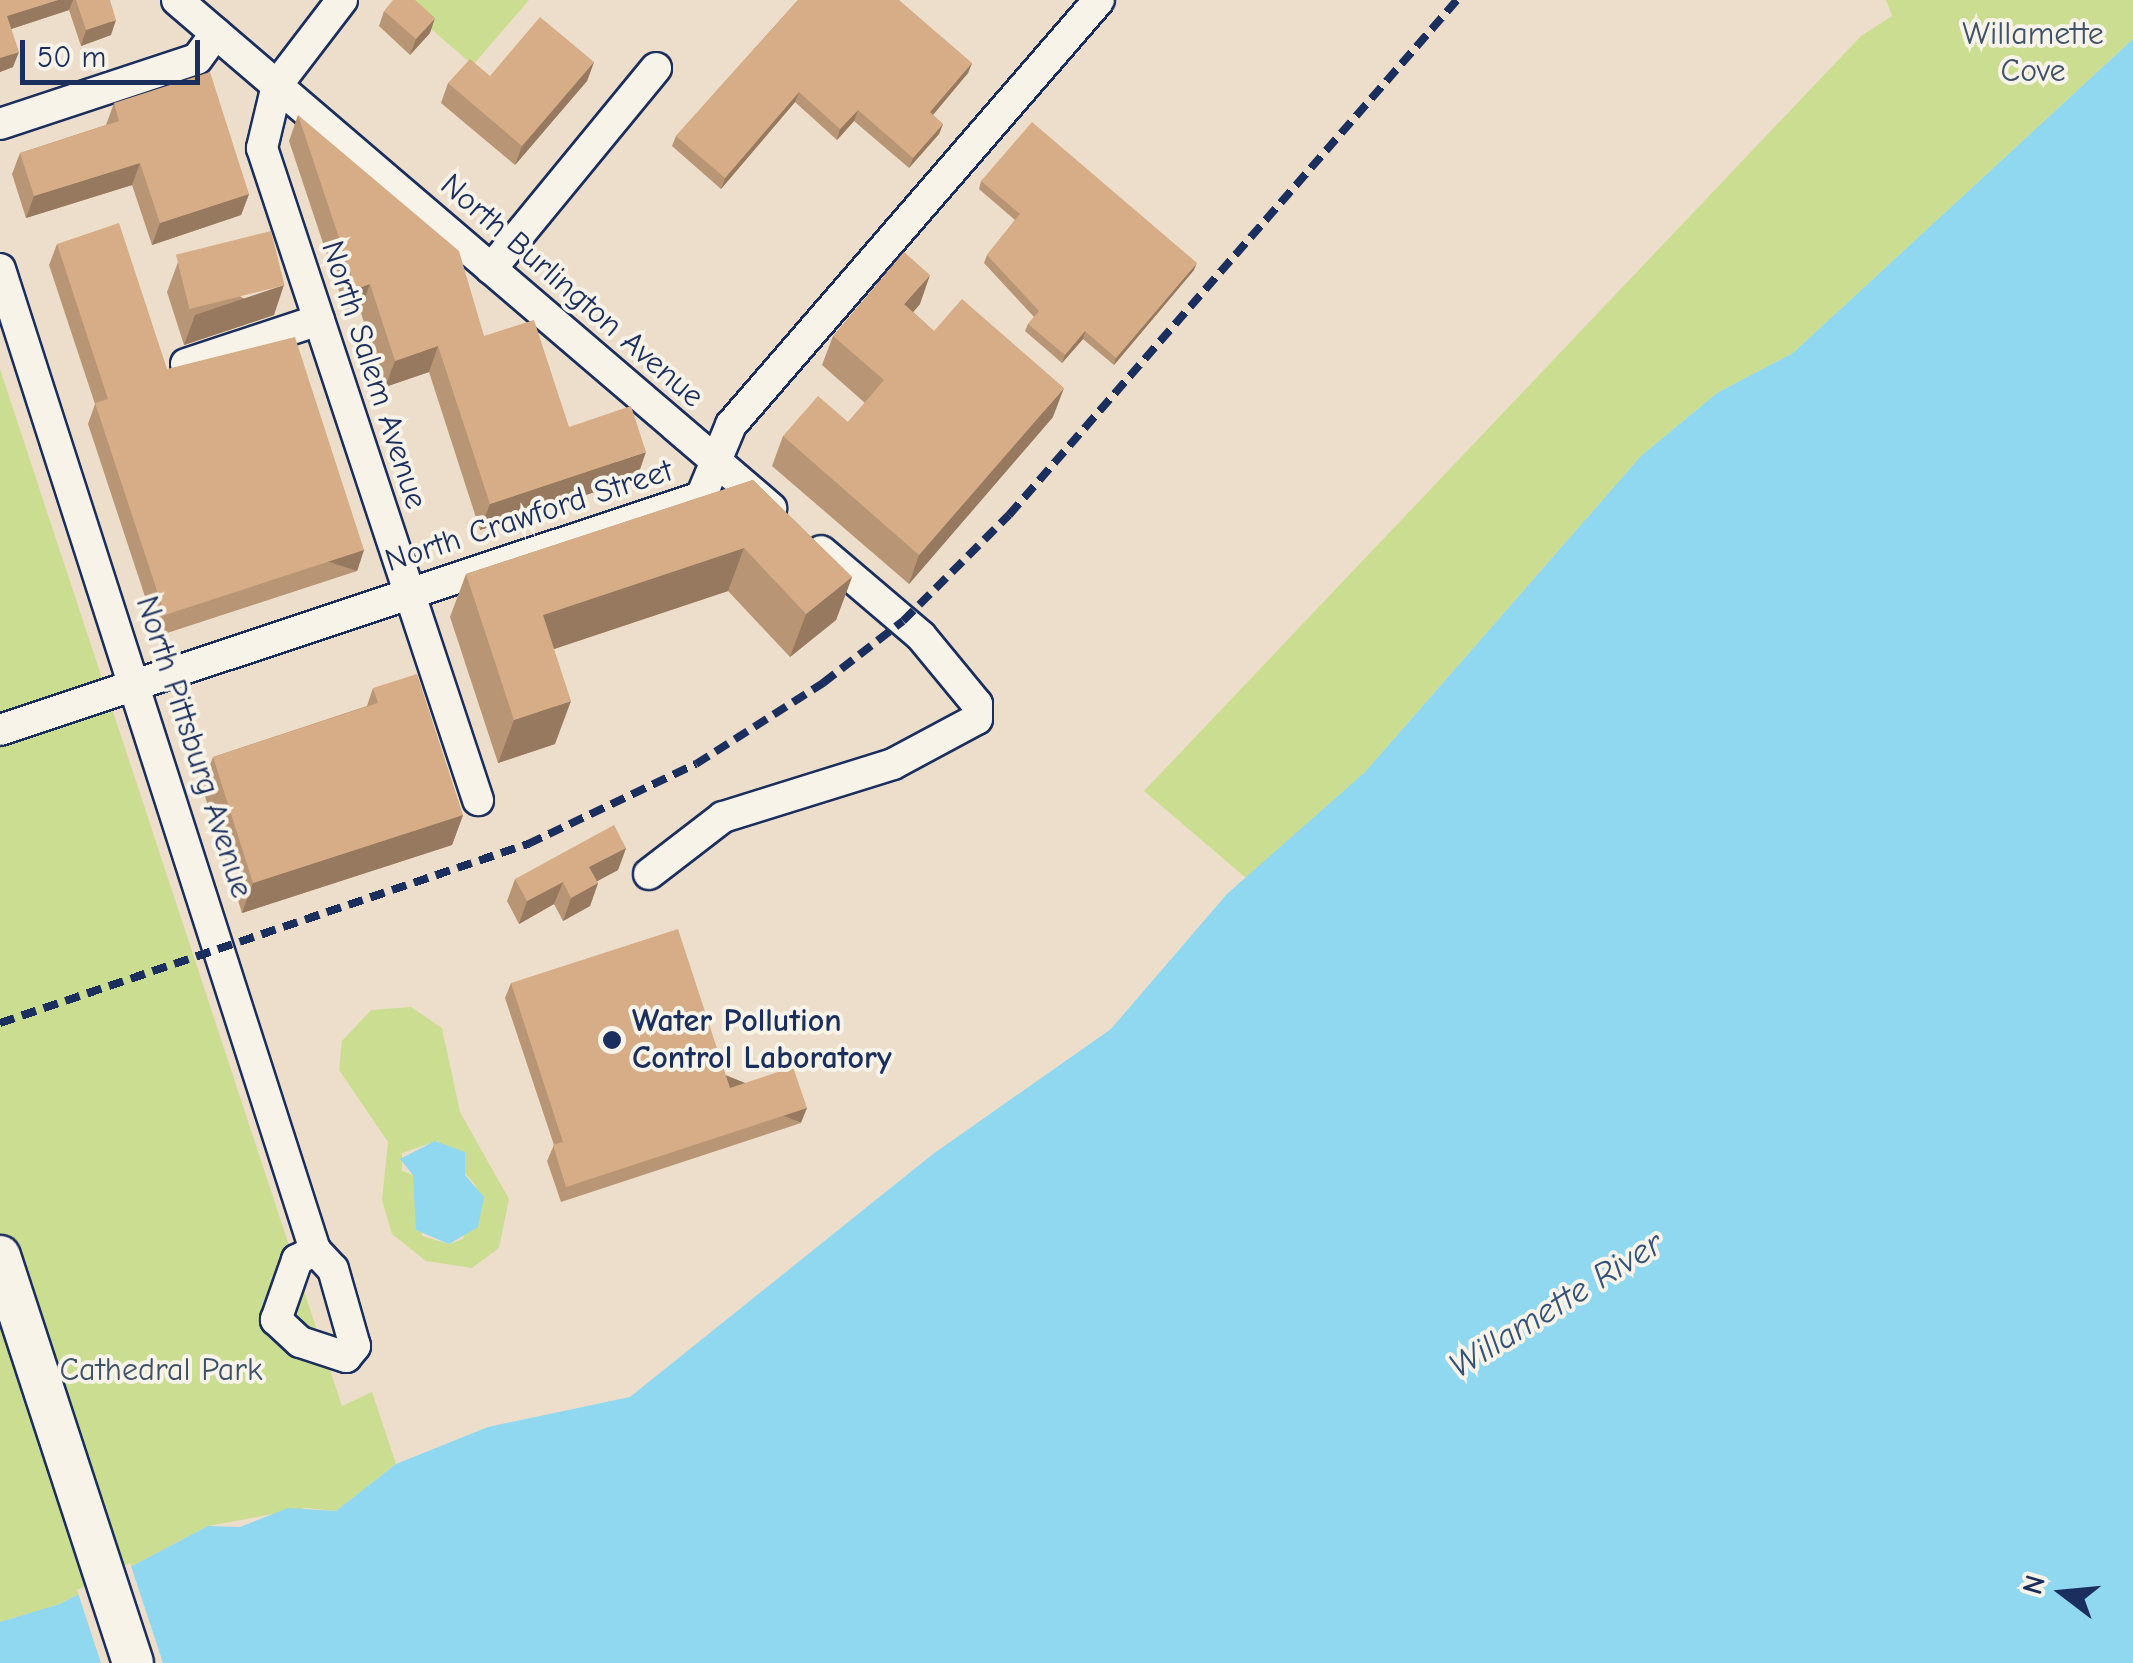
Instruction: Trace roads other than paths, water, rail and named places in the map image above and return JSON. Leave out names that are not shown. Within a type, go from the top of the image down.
[{"type":"main road","points":[[0,1256],[133,1663]]},
{"type":"street","name":"North Burlington Avenue","points":[[177,0],[920,636],[978,704],[973,726],[893,764],[723,818],[649,874]]},
{"type":"street","points":[[276,85],[342,0]]},
{"type":"street","name":"North Crawford Street","points":[[0,730],[701,497],[731,425],[1085,5]]},
{"type":"street","points":[[0,124],[197,59],[216,34]]},
{"type":"street","points":[[491,269],[656,68]]},
{"type":"street","name":"North Salem Avenue","points":[[276,85],[262,148],[478,800]]},
{"type":"street","name":"North Pittsburg Avenue","points":[[0,269],[137,684],[315,1250]]},
{"type":"street","points":[[186,364],[319,320]]},
{"type":"water","name":"Willamette River","points":[[2133,39],[2133,1663],[0,1663],[0,1622],[60,1604],[208,1526],[240,1527],[288,1508],[336,1511],[396,1464],[488,1427],[630,1397],[933,1154],[1111,1029],[1227,894],[1365,772],[1641,456],[1717,393],[1793,353]]},
{"type":"water","points":[[435,1141],[465,1152],[465,1175],[484,1197],[478,1227],[449,1244],[416,1230],[413,1175],[400,1159]]},
{"type":"railway","points":[[0,1023],[528,844],[696,764],[823,683],[903,621],[1009,515],[1457,0]]},
{"type":"place","name":"Water Pollution Control Laboratory","points":[[612,1040]]},
{"type":"park label","name":"Willamette Cove","points":[[2033,54]]},
{"type":"park label","name":"Cathedral Park","points":[[161,1370]]}]
